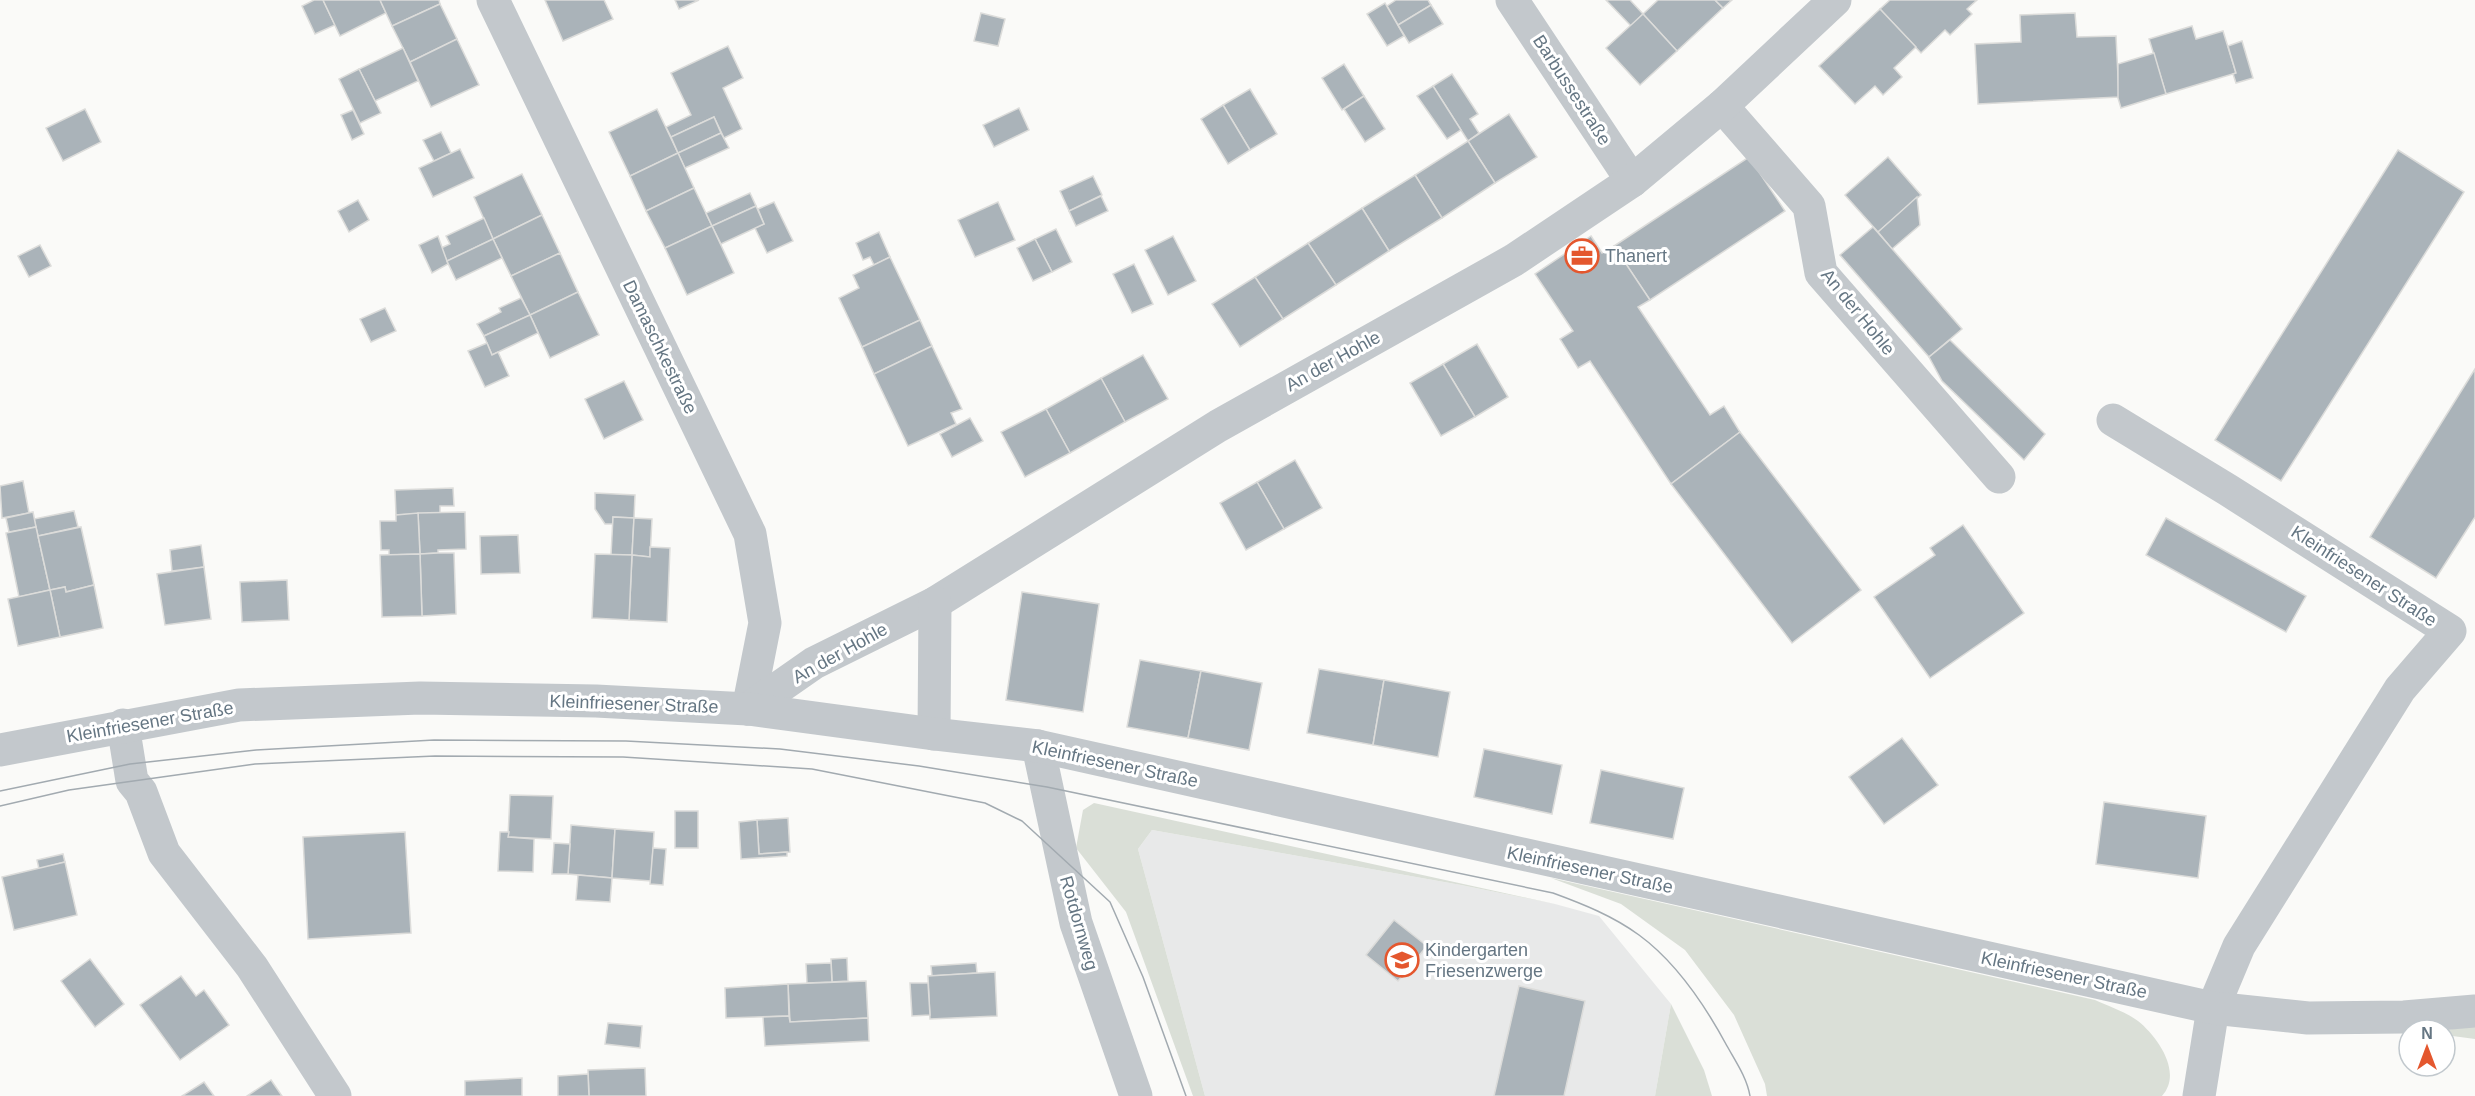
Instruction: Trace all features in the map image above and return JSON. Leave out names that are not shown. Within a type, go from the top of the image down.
[{"type":"street","name":"Damaschkestraße","points":[[492,0],[750,534],[765,623],[748,709]]},
{"type":"street","name":"Barbussestraße","points":[[1512,0],[1632,180]]},
{"type":"street","name":"An der Hohle","points":[[748,709],[814,663],[935,603],[1218,426],[1514,260],[1632,180],[1722,106],[1835,0]]},
{"type":"street","name":"An der Hohle","points":[[1722,106],[1809,206],[1821,273],[1999,477]]},
{"type":"street","name":"Kleinfriesener Straße","points":[[2113,420],[2450,631],[2400,689],[2282,876],[2239,946],[2213,1008]]},
{"type":"street","points":[[934,734],[935,603]]},
{"type":"street","name":"Kleinfriesener Straße","points":[[0,750],[123,725],[239,705],[420,698],[596,701],[748,709],[1038,746],[2213,1008],[2308,1018],[2404,1017],[2475,1011]]},
{"type":"street","points":[[123,725],[132,781],[141,792],[164,853],[252,967],[336,1096]]},
{"type":"street","name":"Rotdornweg","points":[[1038,746],[1076,922],[1136,1096]]},
{"type":"street","points":[[2199,1096],[2213,1008]]},
{"type":"shaded area","points":[[1094,803],[1555,904],[1152,830],[1138,849],[1205,1096],[1193,1096],[1126,912],[1076,848],[1083,810]]},
{"type":"shaded area","name":"Kindergarten Friesenzwerge","points":[[1152,830],[1461,885],[1555,904],[1599,916],[1671,1004],[1655,1096],[1205,1096],[1138,849]]},
{"type":"shaded area","points":[[1551,878],[2095,1000],[2138,1021],[2153,1036],[2169,1066],[2168,1087],[2162,1096],[1767,1096],[1765,1084],[1734,1015],[1685,950],[1621,904]]},
{"type":"shaded area","points":[[1671,1004],[1704,1070],[1712,1096],[1655,1096]]},
{"type":"shaded area","points":[[2475,1026],[2475,1039],[2457,1037],[2457,1028]]},
{"type":"building","points":[[314,0],[323,0],[335,25],[315,34],[302,6]]},
{"type":"building","points":[[323,0],[380,0],[386,13],[340,36]]},
{"type":"building","points":[[380,0],[439,0],[440,4],[392,26]]},
{"type":"building","points":[[545,0],[604,0],[613,19],[563,41]]},
{"type":"building","points":[[675,0],[699,0],[679,9]]},
{"type":"building","points":[[1396,0],[1428,0],[1431,5],[1398,25],[1387,6]]},
{"type":"building","points":[[1606,0],[1630,0],[1643,14],[1631,26]]},
{"type":"building","points":[[1658,0],[1715,0],[1723,8],[1677,51],[1643,14]]},
{"type":"building","points":[[1715,0],[1732,0],[1723,8]]},
{"type":"building","points":[[1890,0],[1977,0],[1967,9],[1972,14],[1950,35],[1945,30],[1921,53],[1880,9]]},
{"type":"building","points":[[1385,3],[1404,36],[1387,46],[1367,14]]},
{"type":"building","points":[[440,4],[457,39],[410,62],[392,26]]},
{"type":"building","points":[[1431,5],[1443,24],[1409,43],[1398,25]]},
{"type":"building","points":[[1880,9],[1916,47],[1894,68],[1902,77],[1883,95],[1875,86],[1855,104],[1819,66]]},
{"type":"building","points":[[981,13],[1005,19],[998,46],[974,41]]},
{"type":"building","points":[[2075,13],[2077,37],[2116,36],[2119,97],[1978,104],[1975,44],[2021,42],[2020,15]]},
{"type":"building","points":[[1643,14],[1677,51],[1640,85],[1606,48]]},
{"type":"building","points":[[2192,26],[2196,39],[2223,31],[2236,73],[2166,94],[2149,39]]},
{"type":"building","points":[[457,39],[479,85],[431,107],[410,62]]},
{"type":"building","points":[[2242,41],[2253,78],[2236,83],[2233,74],[2236,73],[2228,46]]},
{"type":"building","points":[[728,46],[743,78],[723,88],[742,129],[724,138],[714,117],[671,137],[666,127],[691,115],[671,73]]},
{"type":"building","points":[[403,48],[418,81],[375,101],[359,69]]},
{"type":"building","points":[[2154,53],[2166,94],[2121,108],[2118,98],[2118,64]]},
{"type":"building","points":[[1344,64],[1364,96],[1342,110],[1322,78]]},
{"type":"building","points":[[359,69],[381,113],[360,123],[339,79]]},
{"type":"building","points":[[1452,74],[1478,114],[1470,119],[1479,133],[1468,141],[1433,86]]},
{"type":"building","points":[[1433,86],[1461,130],[1447,139],[1417,96]]},
{"type":"building","points":[[1250,89],[1277,134],[1250,150],[1223,105]]},
{"type":"building","points":[[1364,96],[1385,129],[1365,142],[1344,109]]},
{"type":"building","points":[[1223,105],[1250,150],[1228,164],[1201,119]]},
{"type":"building","points":[[1019,108],[1029,130],[994,147],[983,125]]},
{"type":"building","points":[[85,109],[101,142],[63,161],[46,128]]},
{"type":"building","points":[[657,109],[678,153],[630,176],[609,132]]},
{"type":"building","points":[[353,110],[364,134],[352,140],[341,115]]},
{"type":"building","points":[[1509,114],[1537,157],[1495,183],[1468,141]]},
{"type":"building","points":[[714,117],[721,133],[678,153],[671,137]]},
{"type":"building","points":[[441,132],[451,153],[434,161],[423,140]]},
{"type":"building","points":[[721,133],[729,148],[685,168],[678,153]]},
{"type":"building","points":[[1468,141],[1495,183],[1442,218],[1415,175]]},
{"type":"building","points":[[460,149],[474,178],[433,197],[419,168]]},
{"type":"building","points":[[2398,150],[2464,192],[2281,481],[2215,440]]},
{"type":"building","points":[[678,153],[694,188],[646,211],[630,176]]},
{"type":"building","points":[[1749,157],[1785,211],[1650,300],[1614,246]]},
{"type":"building","points":[[1888,157],[1921,195],[1878,232],[1845,195]]},
{"type":"building","points":[[522,174],[542,215],[493,239],[474,197]]},
{"type":"building","points":[[1415,175],[1442,218],[1389,251],[1362,208]]},
{"type":"building","points":[[1093,176],[1102,195],[1069,211],[1060,191]]},
{"type":"building","points":[[694,188],[712,226],[665,248],[646,211]]},
{"type":"building","points":[[750,193],[756,206],[712,226],[706,213]]},
{"type":"building","points":[[1101,196],[1108,211],[1076,226],[1069,211]]},
{"type":"building","points":[[1917,197],[1920,225],[1892,249],[1878,232]]},
{"type":"building","points":[[358,200],[369,220],[349,232],[338,211]]},
{"type":"building","points":[[774,202],[793,241],[767,253],[755,228],[764,224],[758,209]]},
{"type":"building","points":[[998,202],[1015,240],[975,257],[958,220]]},
{"type":"building","points":[[756,206],[764,224],[721,244],[712,226]]},
{"type":"building","points":[[1362,208],[1389,251],[1336,285],[1308,243]]},
{"type":"building","points":[[542,215],[560,253],[511,276],[493,239]]},
{"type":"building","points":[[484,218],[493,239],[447,261],[441,248],[450,244],[446,236]]},
{"type":"building","points":[[712,226],[734,273],[687,295],[665,248]]},
{"type":"building","points":[[1873,227],[1962,329],[1929,357],[1840,255]]},
{"type":"building","points":[[1056,229],[1072,262],[1052,272],[1035,239]]},
{"type":"building","points":[[879,232],[890,257],[874,265],[870,257],[863,260],[856,243]]},
{"type":"building","points":[[438,236],[448,264],[432,273],[419,245]]},
{"type":"building","points":[[1173,236],[1196,281],[1168,295],[1145,250]]},
{"type":"building","points":[[1591,236],[1602,253],[1614,246],[1650,300],[1638,307],[1710,415],[1724,406],[1740,432],[1671,484],[1590,361],[1578,368],[1560,339],[1573,331],[1535,274]]},
{"type":"building","points":[[493,239],[502,258],[456,280],[447,261]]},
{"type":"building","points":[[1035,239],[1052,272],[1033,281],[1017,248]]},
{"type":"building","points":[[1308,243],[1336,285],[1283,319],[1255,277]]},
{"type":"building","points":[[40,245],[51,266],[29,277],[18,256]]},
{"type":"building","points":[[560,253],[578,292],[530,315],[511,276]]},
{"type":"building","points":[[890,257],[920,320],[862,347],[839,298],[859,288],[853,275]]},
{"type":"building","points":[[1134,264],[1153,304],[1132,313],[1113,274]]},
{"type":"building","points":[[1255,277],[1283,319],[1240,347],[1212,304]]},
{"type":"building","points":[[578,292],[599,335],[550,358],[530,315]]},
{"type":"building","points":[[521,298],[530,315],[484,336],[477,324],[501,312],[499,308]]},
{"type":"building","points":[[385,308],[396,331],[371,342],[360,319]]},
{"type":"building","points":[[530,315],[538,333],[492,355],[484,336]]},
{"type":"building","points":[[920,320],[932,346],[874,374],[862,347]]},
{"type":"building","points":[[1950,340],[2045,434],[2024,460],[1942,381],[1929,357]]},
{"type":"building","points":[[487,343],[492,355],[498,352],[509,376],[485,387],[468,351]]},
{"type":"building","points":[[1477,344],[1508,397],[1475,417],[1443,364]]},
{"type":"building","points":[[932,346],[962,409],[951,413],[956,424],[908,446],[874,374]]},
{"type":"building","points":[[1143,355],[1168,399],[1125,422],[1101,378]]},
{"type":"building","points":[[1443,364],[1475,417],[1441,436],[1410,383]]},
{"type":"building","points":[[2475,369],[2475,517],[2436,578],[2370,537]]},
{"type":"building","points":[[1101,378],[1125,422],[1070,453],[1046,409]]},
{"type":"building","points":[[624,381],[643,420],[604,439],[585,399]]},
{"type":"building","points":[[1046,409],[1070,453],[1025,477],[1001,432]]},
{"type":"building","points":[[970,418],[983,441],[952,457],[940,434]]},
{"type":"building","points":[[1740,432],[1861,590],[1792,643],[1671,484]]},
{"type":"building","points":[[1295,460],[1322,508],[1284,529],[1257,482]]},
{"type":"building","points":[[23,481],[29,513],[2,518],[0,486]]},
{"type":"building","points":[[1257,482],[1284,529],[1246,550],[1220,503]]},
{"type":"building","points":[[453,488],[454,506],[440,506],[440,513],[396,515],[395,490]]},
{"type":"building","points":[[595,493],[635,495],[634,518],[613,517],[613,524],[605,524],[595,509]]},
{"type":"building","points":[[74,511],[78,527],[38,536],[34,519]]},
{"type":"building","points":[[33,512],[36,527],[9,532],[6,518]]},
{"type":"building","points":[[465,512],[466,549],[438,550],[438,553],[420,554],[418,513]]},
{"type":"building","points":[[418,513],[420,554],[389,555],[389,550],[381,550],[380,521],[396,521],[396,515]]},
{"type":"building","points":[[613,517],[634,518],[632,555],[611,555]]},
{"type":"building","points":[[634,518],[652,519],[650,557],[632,555]]},
{"type":"building","points":[[2166,518],[2306,596],[2286,632],[2146,555]]},
{"type":"building","points":[[1963,525],[2024,613],[1930,678],[1874,597],[1935,555],[1930,548]]},
{"type":"building","points":[[36,527],[50,590],[19,597],[6,533]]},
{"type":"building","points":[[81,527],[94,585],[66,592],[65,587],[50,590],[38,536]]},
{"type":"building","points":[[518,535],[520,573],[481,574],[480,536]]},
{"type":"building","points":[[201,545],[204,567],[172,571],[170,550]]},
{"type":"building","points":[[650,547],[670,548],[667,622],[629,620],[632,555],[650,557]]},
{"type":"building","points":[[454,553],[456,614],[422,616],[420,554]]},
{"type":"building","points":[[420,554],[422,616],[382,617],[380,555]]},
{"type":"building","points":[[595,554],[632,555],[629,620],[592,618]]},
{"type":"building","points":[[204,567],[211,619],[165,625],[157,574]]},
{"type":"building","points":[[287,580],[289,620],[242,622],[240,582]]},
{"type":"building","points":[[94,585],[103,628],[60,637],[50,590],[65,587],[66,592]]},
{"type":"building","points":[[50,590],[60,637],[18,646],[8,599]]},
{"type":"building","points":[[1022,592],[1099,604],[1083,712],[1006,700]]},
{"type":"building","points":[[1140,660],[1201,671],[1188,738],[1127,727]]},
{"type":"building","points":[[1319,669],[1384,680],[1373,745],[1307,733]]},
{"type":"building","points":[[1201,671],[1262,683],[1249,750],[1188,738]]},
{"type":"building","points":[[1384,680],[1450,692],[1438,757],[1373,745]]},
{"type":"building","points":[[1902,738],[1938,785],[1884,824],[1849,777]]},
{"type":"building","points":[[1484,749],[1562,765],[1552,814],[1474,797]]},
{"type":"building","points":[[1601,770],[1684,788],[1673,839],[1590,823]]},
{"type":"building","points":[[510,795],[553,796],[551,839],[508,837]]},
{"type":"building","points":[[2104,802],[2206,816],[2198,878],[2096,864]]},
{"type":"building","points":[[675,811],[698,811],[698,848],[675,848]]},
{"type":"building","points":[[788,818],[790,852],[759,854],[757,820]]},
{"type":"building","points":[[757,820],[759,854],[787,852],[787,856],[741,859],[739,822]]},
{"type":"building","points":[[571,825],[615,829],[612,878],[568,874]]},
{"type":"building","points":[[615,829],[654,832],[651,881],[612,878]]},
{"type":"building","points":[[405,832],[411,933],[308,939],[303,837]]},
{"type":"building","points":[[500,832],[509,832],[508,837],[534,839],[533,872],[498,871]]},
{"type":"building","points":[[554,843],[570,844],[568,874],[552,874]]},
{"type":"building","points":[[653,848],[666,849],[663,885],[650,884]]},
{"type":"building","points":[[63,854],[65,862],[39,869],[37,860]]},
{"type":"building","points":[[65,862],[77,915],[14,930],[2,877]]},
{"type":"building","points":[[578,875],[612,878],[610,902],[576,900]]},
{"type":"building","points":[[1394,920],[1427,946],[1398,981],[1366,955]]},
{"type":"building","points":[[847,958],[848,981],[832,982],[831,959]]},
{"type":"building","points":[[90,959],[124,1004],[95,1027],[61,981]]},
{"type":"building","points":[[831,963],[832,982],[807,983],[806,964]]},
{"type":"building","points":[[976,963],[977,973],[932,976],[931,966]]},
{"type":"building","points":[[995,972],[997,1016],[930,1019],[928,976]]},
{"type":"building","points":[[181,976],[196,996],[204,990],[229,1025],[180,1060],[140,1005]]},
{"type":"building","points":[[866,981],[868,1018],[790,1022],[788,984]]},
{"type":"building","points":[[910,983],[928,983],[930,1015],[912,1016]]},
{"type":"building","points":[[788,984],[789,1016],[726,1018],[725,988]]},
{"type":"building","points":[[1519,986],[1585,1001],[1564,1096],[1494,1096]]},
{"type":"building","points":[[789,1016],[790,1022],[868,1018],[869,1041],[765,1046],[763,1017]]},
{"type":"building","points":[[608,1023],[642,1026],[640,1048],[605,1044]]},
{"type":"building","points":[[645,1068],[646,1096],[589,1096],[588,1070]]},
{"type":"building","points":[[588,1074],[589,1096],[558,1096],[558,1076]]},
{"type":"building","points":[[522,1078],[522,1096],[465,1096],[465,1081]]},
{"type":"building","points":[[271,1080],[282,1096],[247,1096]]},
{"type":"building","points":[[204,1082],[214,1096],[182,1096]]},
{"type":"tram line","points":[[0,791],[130,764],[256,750],[434,740],[626,741],[780,749],[919,766],[1047,787],[1553,893],[1587,906],[1639,935],[1678,972],[1719,1031],[1744,1076],[1750,1096]]},
{"type":"tram line","points":[[0,806],[69,790],[255,764],[435,756],[623,757],[812,769],[985,803],[1022,821],[1110,902],[1143,977],[1186,1096]]},
{"type":"place","name":"Thanert","points":[[1582,256]]},
{"type":"place","name":"Kindergarten Friesenzwerge","points":[[1402,960]]}]
